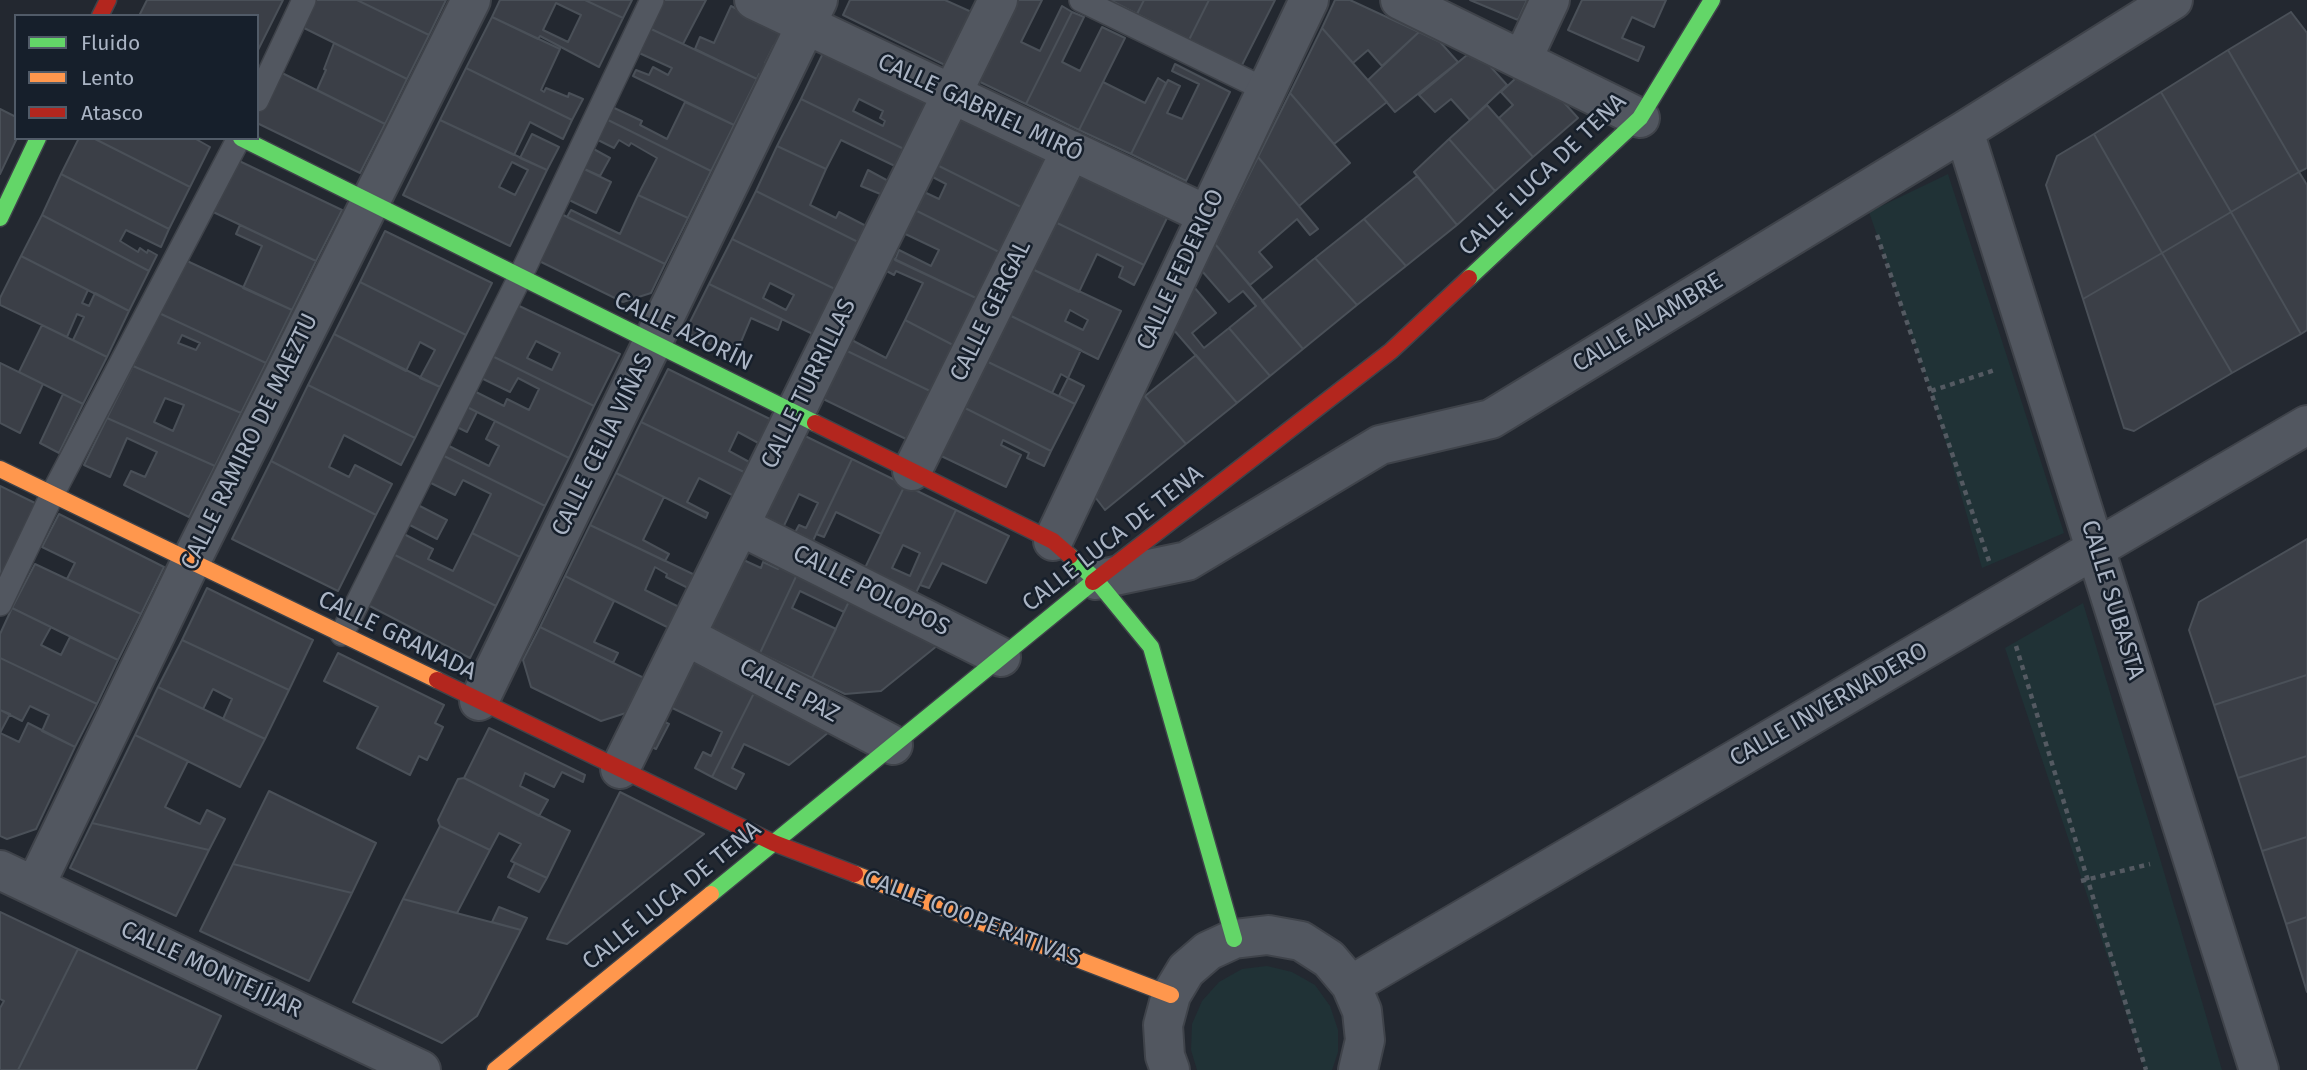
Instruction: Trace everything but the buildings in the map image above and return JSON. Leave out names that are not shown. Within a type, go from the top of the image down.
[{"type":"street","name":"CALLE RAMIRO DE MAEZTU","points":[[35,886],[191,562],[471,0]]},
{"type":"street","name":"CALLE GABRIEL MIRÓ","points":[[754,0],[812,12],[951,94],[1207,215]]},
{"type":"street","name":"CALLE TURRILLAS","points":[[620,769],[998,0]]},
{"type":"street","name":"CALLE FEDERICO","points":[[1053,541],[1309,0]]},
{"type":"street","points":[[1400,0],[1640,118]]},
{"type":"street","points":[[1522,60],[1550,0]]},
{"type":"street","name":"CALLE LUCA DE TENA","points":[[495,1070],[1096,580],[1391,351],[1640,118],[1712,0]]},
{"type":"street","name":"CALLE ALAMBRE","points":[[1096,580],[1187,561],[1380,445],[1490,419],[1964,131],[2173,0]]},
{"type":"street","name":"CALLE CELIA VIÑAS","points":[[479,701],[812,12]]},
{"type":"street","name":"CALLE SUBASTA","points":[[1964,131],[2259,1070]]},
{"type":"street","points":[[0,218],[37,140]]},
{"type":"street","name":"CALLE AZORÍN","points":[[244,140],[1053,541],[1096,580],[1151,647],[1234,939]]},
{"type":"street","name":"CALLE GERGAL","points":[[912,471],[1071,150]]},
{"type":"street","name":"CALLE INVERNADERO","points":[[1351,985],[2307,425]]},
{"type":"street","name":"CALLE GRANADA","points":[[0,469],[774,843]]},
{"type":"street","name":"CALLE POLOPOS","points":[[740,526],[1002,657]]},
{"type":"street","name":"CALLE PAZ","points":[[686,636],[893,745]]},
{"type":"street","name":"CALLE COOPERATIVAS","points":[[774,843],[1171,995]]},
{"type":"street","name":"CALLE MONTEJÍJAR","points":[[0,870],[421,1070]]},
{"type":"street","points":[[1170,1070],[1165,1056],[1163,1025],[1171,995],[1186,970],[1208,951],[1234,939],[1268,935],[1301,941],[1329,959],[1351,985],[1362,1011],[1364,1041],[1360,1069]]},
{"type":"lane","points":[[259,96],[304,0]]},
{"type":"lane","points":[[342,634],[520,277],[652,0]]},
{"type":"lane","points":[[1081,0],[1266,90]]},
{"type":"lane","points":[[0,604],[52,495],[239,140]]},
{"type":"path","points":[[1863,192],[2003,603],[2146,1070]]},
{"type":"path","points":[[1931,391],[1996,369]]},
{"type":"path","points":[[2081,881],[2191,854]]},
{"type":"shaded area","points":[[1948,174],[2064,533],[1982,568],[1931,391],[1869,212]]},
{"type":"shaded area","points":[[2083,603],[2222,1070],[2145,1070],[2005,648]]},
{"type":"shaded area","points":[[1267,966],[1292,972],[1315,985],[1330,1006],[1338,1030],[1338,1052],[1332,1070],[1197,1070],[1191,1050],[1192,1024],[1202,1001],[1219,982],[1242,969]]},
{"type":"traffic: fast","points":[[1469,278],[1640,118],[1712,0]]},
{"type":"traffic: fast","points":[[0,218],[37,140]]},
{"type":"traffic: fast","points":[[245,140],[815,423]]},
{"type":"traffic: fast","points":[[1070,556],[1096,580],[1151,647],[1234,939]]},
{"type":"traffic: fast","points":[[711,894],[1093,582]]},
{"type":"traffic: slow","points":[[0,469],[437,680]]},
{"type":"traffic: slow","points":[[855,874],[1171,995]]},
{"type":"traffic: slow","points":[[495,1070],[711,894]]},
{"type":"traffic: jam","points":[[101,14],[108,0]]},
{"type":"traffic: jam","points":[[1093,582],[1391,351],[1469,278]]},
{"type":"traffic: jam","points":[[815,423],[1053,541],[1070,556]]},
{"type":"traffic: jam","points":[[437,680],[774,843],[855,874]]}]
